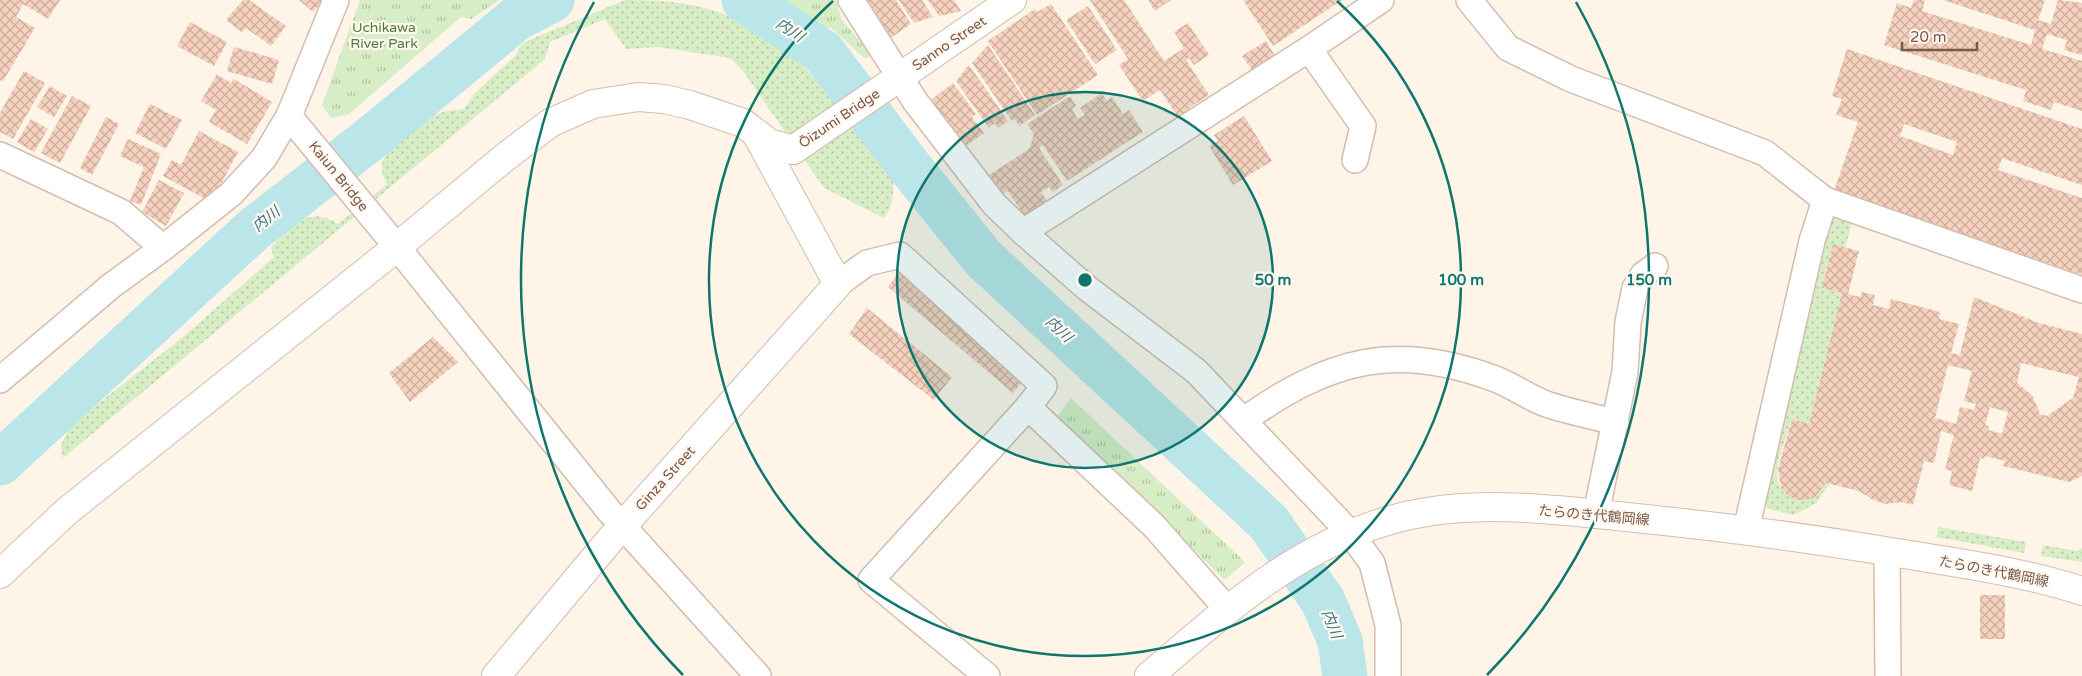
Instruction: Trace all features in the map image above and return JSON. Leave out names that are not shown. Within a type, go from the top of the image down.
[{"type":"street","points":[[0,380],[111,286],[231,194],[264,158],[289,116],[336,0]]},
{"type":"street","points":[[851,0],[893,82],[968,172],[1023,232],[1087,288],[1196,370],[1244,420],[1340,538],[1372,563],[1388,625],[1388,676]]},
{"type":"street","name":"Sanno Street","points":[[893,82],[1012,0]]},
{"type":"street","points":[[1023,232],[1309,49],[1381,0]]},
{"type":"street","points":[[1469,0],[1508,48],[1571,79],[1765,153],[1825,200],[2082,290]]},
{"type":"street","points":[[1309,49],[1363,126],[1355,160]]},
{"type":"street","name":"Ōizumi Bridge","points":[[792,150],[893,82]]},
{"type":"street","points":[[0,574],[66,512],[397,247],[504,158],[550,123],[593,104],[638,97],[664,99],[720,115],[743,123],[769,143],[792,150],[786,167],[788,191]]},
{"type":"street","name":"Kaiun Bridge","points":[[289,116],[622,526],[758,676]]},
{"type":"street","points":[[755,132],[838,284],[867,263],[900,255],[1044,386],[1028,407],[871,580],[987,676]]},
{"type":"street","points":[[0,154],[121,212],[163,248]]},
{"type":"street","points":[[1746,530],[1812,241],[1825,200]]},
{"type":"street","points":[[1596,514],[1625,372],[1628,322],[1635,288],[1643,274],[1655,266]]},
{"type":"street","name":"Ginza Street","points":[[496,676],[622,526],[838,284]]},
{"type":"street","points":[[1244,420],[1302,383],[1326,372],[1354,364],[1389,359],[1424,360],[1461,369],[1498,380],[1547,404],[1616,422]]},
{"type":"street","points":[[1028,407],[1237,601]]},
{"type":"street","name":"たらのき代鶴岡線","points":[[1148,676],[1237,601],[1278,572],[1340,538],[1398,518],[1463,508],[1532,509],[1746,530],[1887,552],[2056,583],[2082,592]]},
{"type":"street","points":[[1887,552],[1888,676]]},
{"type":"green space","name":"Uchikawa River Park","points":[[360,0],[499,0],[471,19],[461,17],[349,114],[331,118],[322,105]]},
{"type":"green space","points":[[625,0],[660,1],[691,5],[722,13],[754,28],[787,51],[830,94],[889,167],[893,177],[893,195],[890,208],[884,218],[824,188],[743,71],[730,58],[658,47],[626,49],[605,19],[550,42],[545,59],[63,458],[61,445],[69,429],[183,337],[274,257],[271,248],[293,225],[309,217],[318,216],[328,218],[338,224],[387,184],[382,170],[384,158],[404,135],[430,117],[447,111],[464,109],[474,94],[516,55],[519,47],[527,41]]},
{"type":"green space","points":[[783,0],[836,0],[842,20],[872,55],[865,59],[830,27],[826,31]]},
{"type":"green space","points":[[1832,214],[1853,219],[1845,248],[1833,244],[1822,288],[1842,293],[1809,424],[1791,420],[1777,470],[1780,486],[1791,497],[1806,498],[1821,490],[1826,483],[1829,484],[1816,503],[1794,515],[1769,509],[1759,497],[1826,220]]},
{"type":"green space","points":[[1071,398],[1245,562],[1225,580],[1056,418]]},
{"type":"green space","points":[[1938,527],[2026,542],[2024,553],[1937,537]]},
{"type":"green space","points":[[2043,545],[2077,551],[2082,548],[2082,562],[2041,556]]},
{"type":"building","points":[[0,0],[60,0],[48,19],[23,4],[16,17],[35,28],[3,81],[0,80]]},
{"type":"building","points":[[243,0],[249,0],[286,26],[271,46],[246,28],[242,32],[226,20]]},
{"type":"building","points":[[299,0],[324,0],[313,12]]},
{"type":"building","points":[[860,0],[896,0],[911,24],[886,41]]},
{"type":"building","points":[[899,0],[922,0],[933,17],[914,23]]},
{"type":"building","points":[[928,0],[954,0],[961,11],[939,16]]},
{"type":"building","points":[[1090,0],[1124,0],[1164,61],[1184,48],[1174,32],[1188,23],[1209,55],[1194,65],[1189,58],[1186,60],[1209,95],[1189,108],[1192,112],[1180,120],[1160,90],[1143,101],[1119,65],[1128,59]]},
{"type":"building","points":[[1148,0],[1171,0],[1155,11]]},
{"type":"building","points":[[1243,0],[1342,0],[1273,46]]},
{"type":"building","points":[[1914,0],[1925,0],[1922,11],[2031,45],[2035,30],[1943,0],[2045,0],[2038,20],[2051,24],[2058,0],[2082,3],[2082,55],[2064,50],[2067,40],[2047,34],[2042,49],[2082,61],[2082,111],[2054,102],[2051,110],[2023,101],[2026,90],[1884,45],[1897,3],[1911,8]]},
{"type":"building","points":[[1051,4],[1098,75],[1037,115],[988,41],[1035,9],[1037,12]]},
{"type":"building","points":[[1088,6],[1117,50],[1095,64],[1066,20]]},
{"type":"building","points":[[190,22],[227,42],[214,66],[177,46]]},
{"type":"building","points":[[1266,41],[1277,59],[1254,73],[1242,56]]},
{"type":"building","points":[[988,45],[1035,115],[1019,126],[1015,119],[1012,121],[972,63]]},
{"type":"building","points":[[234,47],[279,60],[272,84],[227,71]]},
{"type":"building","points":[[1847,49],[2082,129],[2082,185],[2002,158],[1998,170],[2082,198],[2082,275],[1834,191],[1858,122],[1836,115],[1842,99],[1832,96]],"holes":[[[1904,124],[1957,142],[1953,155],[1900,136]]]},
{"type":"building","points":[[969,65],[1008,121],[998,128],[995,123],[989,128],[956,81]]},
{"type":"building","points":[[24,71],[45,83],[13,139],[0,132],[0,113]]},
{"type":"building","points":[[217,74],[231,83],[234,79],[272,102],[247,144],[209,122],[216,110],[201,101]]},
{"type":"building","points":[[953,83],[976,114],[972,117],[984,133],[963,148],[929,101]]},
{"type":"building","points":[[50,86],[67,96],[54,117],[37,107]]},
{"type":"building","points":[[1102,93],[1107,101],[1112,97],[1123,114],[1129,110],[1143,132],[1067,181],[1043,145],[1039,148],[1063,185],[1053,192],[1049,187],[1041,192],[1048,202],[1025,217],[1008,191],[1002,194],[989,175],[1029,149],[1034,134],[1027,124],[1070,96],[1076,106],[1072,109],[1078,119],[1085,115],[1080,108]]},
{"type":"building","points":[[72,96],[91,106],[60,163],[41,153]]},
{"type":"building","points":[[150,104],[182,120],[166,149],[135,133]]},
{"type":"building","points":[[1244,116],[1272,161],[1233,185],[1209,146],[1218,141],[1214,135]]},
{"type":"building","points":[[106,117],[119,124],[92,175],[80,168]]},
{"type":"building","points":[[31,119],[48,129],[34,152],[17,142]]},
{"type":"building","points":[[199,131],[238,152],[211,202],[163,176],[172,160],[181,165]]},
{"type":"building","points":[[128,139],[161,154],[141,205],[130,201],[144,167],[120,156]]},
{"type":"building","points":[[159,180],[184,193],[166,226],[142,212]]},
{"type":"building","points":[[1833,244],[1859,251],[1848,294],[1860,297],[1862,292],[1875,295],[1873,305],[1889,309],[1891,299],[1940,312],[1939,319],[1959,324],[1951,353],[1960,355],[1974,297],[2039,323],[2082,334],[2082,476],[2069,482],[2003,466],[2005,461],[1985,456],[1984,459],[1980,458],[1972,491],[1949,485],[1952,471],[1945,469],[1954,435],[1941,431],[1934,463],[1924,461],[1913,505],[1902,502],[1886,504],[1873,500],[1859,491],[1826,483],[1815,497],[1806,500],[1796,500],[1787,495],[1781,488],[1778,469],[1792,419],[1809,424],[1842,293],[1822,288]],"holes":[[[2021,363],[2079,377],[2073,398],[2047,416],[2040,414],[2032,395],[2017,383]],[[1948,365],[1972,371],[1964,401],[1976,404],[1974,410],[1960,407],[1956,424],[1935,418]],[[1990,407],[2008,412],[2002,434],[1988,430],[1989,426],[1985,425]]]},
{"type":"building","points":[[902,267],[1027,376],[1013,393],[888,287]]},
{"type":"building","points":[[867,308],[952,377],[934,400],[849,334]]},
{"type":"building","points":[[433,337],[458,362],[410,402],[389,373]]},
{"type":"building","points":[[1980,595],[2005,595],[2005,639],[1980,639]]},
{"type":"waterway","name":"内川","points":[[0,463],[253,230],[375,135],[517,18],[552,0]]},
{"type":"waterway","name":"内川","points":[[744,0],[823,52],[905,161],[983,258],[1269,523],[1323,601],[1340,641],[1345,676]]}]
